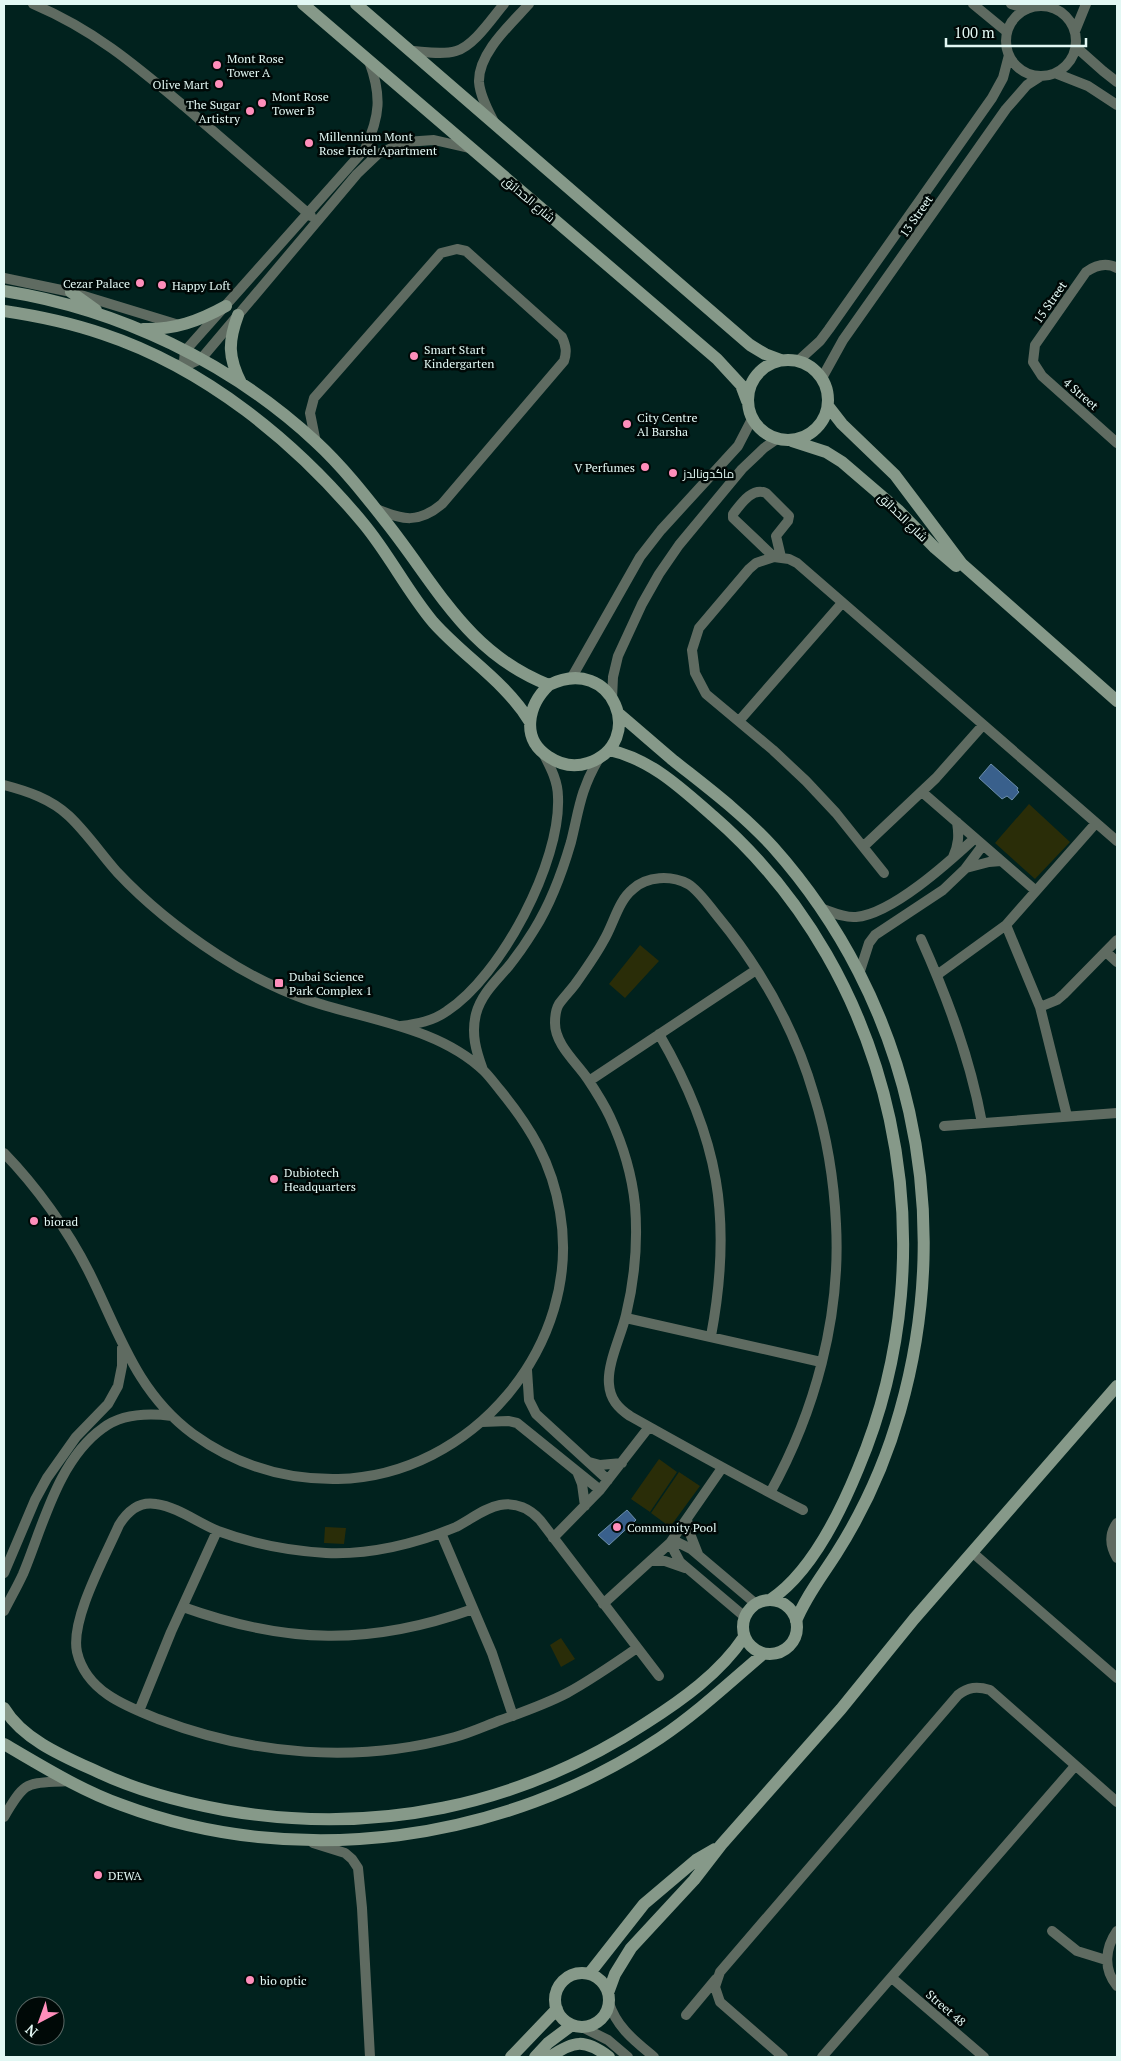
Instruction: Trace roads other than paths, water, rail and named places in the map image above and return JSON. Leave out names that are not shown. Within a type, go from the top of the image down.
[{"type":"street","points":[[33,4],[68,19],[100,38],[164,89],[318,222]]},
{"type":"street","name":"شارع الحدائق","points":[[303,4],[717,360],[741,385],[747,401]]},
{"type":"street","points":[[356,4],[750,345],[765,354],[781,360],[798,361],[814,369],[822,378],[828,394],[828,406],[821,423],[815,430],[808,436],[792,441],[777,439],[760,430],[752,419],[747,401],[748,392],[756,375],[771,363],[781,360]]},
{"type":"street","points":[[413,52],[447,53],[457,51],[466,46],[504,4]]},
{"type":"street","points":[[494,122],[479,82],[483,59],[529,4]]},
{"type":"street","points":[[973,4],[1007,32]]},
{"type":"street","points":[[1011,4],[1027,9]]},
{"type":"street","points":[[1075,31],[1065,15],[1050,5],[1038,6],[1018,14],[1007,32],[1006,44],[1015,64],[1022,70],[1041,76],[1055,73],[1065,67],[1072,58],[1076,47],[1075,31],[1086,4]]},
{"type":"street","points":[[1076,47],[1117,82]]},
{"type":"street","name":"13 Street","points":[[798,361],[820,341],[829,329],[992,98],[1003,78],[1010,55]]},
{"type":"street","points":[[183,368],[185,351],[365,149],[374,128],[379,105],[376,82],[368,60]]},
{"type":"street","points":[[1055,73],[1088,86],[1117,105]]},
{"type":"street","name":"13 Street","points":[[822,378],[843,340],[1006,109],[1027,84],[1041,76]]},
{"type":"street","points":[[183,368],[201,359],[358,174],[378,154],[405,142],[434,140],[469,148]]},
{"type":"street","points":[[286,195],[294,213],[294,229]]},
{"type":"street","points":[[316,443],[310,413],[314,398],[435,259],[449,250],[457,249],[472,256],[562,337],[566,345],[564,361],[442,504],[433,511],[411,519],[399,518],[376,509]]},
{"type":"street","name":"15 Street","points":[[1033,362],[1036,345],[1086,272],[1098,265],[1117,268]]},
{"type":"street","points":[[4,278],[71,292],[183,326]]},
{"type":"street","points":[[4,291],[42,298],[104,316],[138,329],[201,359],[242,383],[280,411],[351,478],[436,591],[476,638],[514,670],[549,685]]},
{"type":"street","points":[[71,292],[104,316]]},
{"type":"street","points":[[138,329],[183,326],[205,318],[226,306]]},
{"type":"street","points":[[4,311],[54,320],[104,334],[137,347],[183,368],[264,425],[310,466],[364,523],[390,557],[410,590],[432,620],[458,648],[504,687],[518,703],[530,722]]},
{"type":"street","points":[[238,315],[231,333],[230,352],[234,368],[242,383]]},
{"type":"street","name":"4 Street","points":[[1033,362],[1042,376],[1117,443]]},
{"type":"street","name":"شارع الحدائق","points":[[828,406],[842,424],[895,475],[962,564],[1117,702]]},
{"type":"street","points":[[572,677],[640,557],[661,530],[728,458],[742,439],[752,419]]},
{"type":"street","points":[[612,699],[613,677],[618,656],[642,604],[659,574],[679,545],[742,469],[764,448],[777,439]]},
{"type":"street","name":"شارع الحدائق","points":[[792,441],[826,452],[842,462],[898,510],[944,556],[998,602],[1008,606]]},
{"type":"street","points":[[777,557],[776,536],[788,521],[789,516],[762,491],[749,496],[733,514],[733,518],[777,557],[797,564],[1117,841]]},
{"type":"street","points":[[777,557],[764,559],[749,569],[699,628],[694,644],[692,662],[699,684],[715,702],[806,781],[864,846],[884,873]]},
{"type":"street","points":[[739,721],[842,603]]},
{"type":"street","points":[[397,1026],[419,1024],[434,1018],[459,1002],[498,957],[526,912],[546,864],[558,812],[556,782],[551,767],[533,739],[530,722],[532,708],[538,695],[549,685],[572,677],[588,679],[602,687],[612,699],[618,713],[619,726],[616,739],[609,750],[598,760],[580,796],[565,863],[547,908],[522,949],[490,986],[481,1001],[475,1021],[474,1041],[484,1071]]},
{"type":"street","points":[[618,713],[741,814],[792,870],[823,909],[860,971],[892,1051],[909,1106],[917,1153],[924,1237],[923,1279],[911,1366],[900,1411],[886,1454],[855,1522],[808,1596],[796,1621]]},
{"type":"street","points":[[864,846],[922,792],[983,725]]},
{"type":"street","points":[[609,750],[639,759],[695,800],[751,852],[801,914],[827,956],[860,1022],[876,1066],[888,1110],[897,1155],[903,1213],[904,1282],[894,1350],[877,1419],[851,1486],[820,1544],[792,1583],[770,1600],[756,1604],[745,1617],[743,1623],[744,1637],[755,1650],[762,1654],[781,1652],[789,1647],[797,1631],[796,1621],[790,1609],[784,1604],[770,1600]]},
{"type":"street","points":[[543,754],[560,764],[579,766],[598,760]]},
{"type":"street","points":[[4,785],[45,799],[68,815],[118,872],[150,904],[222,958],[302,998],[428,1036],[458,1051],[484,1071],[521,1115],[539,1145],[553,1180],[561,1216],[563,1256],[558,1295],[546,1333],[527,1370],[505,1400],[482,1422],[440,1452],[384,1473],[360,1477],[318,1479],[285,1475],[253,1466],[222,1452],[194,1435],[172,1416],[142,1378],[122,1345],[88,1270],[57,1220],[28,1179],[4,1153]]},
{"type":"street","points":[[922,792],[1036,891]]},
{"type":"street","points":[[952,859],[958,847],[959,834],[956,822]]},
{"type":"street","points":[[938,975],[1006,925],[1096,823]]},
{"type":"street","points":[[823,909],[846,917],[866,915],[905,895],[952,859],[979,842]]},
{"type":"street","points":[[860,971],[869,944],[875,935],[951,883],[965,868],[979,842]]},
{"type":"street","points":[[965,868],[1001,861]]},
{"type":"street","points":[[938,871],[951,883]]},
{"type":"street","points":[[770,1493],[796,1440],[815,1388],[829,1328],[836,1261],[836,1227],[829,1161],[822,1126],[802,1060],[774,999],[756,970],[732,934],[689,885],[670,878],[650,879],[633,888],[620,904],[608,934],[592,961],[559,1005],[555,1018],[555,1032],[561,1044],[589,1081],[610,1116],[625,1154],[634,1194],[637,1236],[634,1277],[626,1318],[608,1378],[609,1390],[613,1400],[620,1409],[649,1427],[722,1468],[770,1493],[803,1510]]},
{"type":"street","points":[[1006,925],[1040,1007],[1067,1116]]},
{"type":"street","points":[[922,939],[938,975],[967,1060],[982,1122]]},
{"type":"street","points":[[1040,1007],[1057,1000],[1064,994],[1117,940]]},
{"type":"street","points":[[1106,952],[1117,962]]},
{"type":"street","points":[[589,1081],[756,970]]},
{"type":"street","points":[[659,1034],[679,1068],[695,1104],[708,1141],[716,1180],[721,1219],[721,1258],[718,1298],[711,1336]]},
{"type":"street","points":[[944,1126],[1117,1113]]},
{"type":"street","points":[[626,1318],[821,1362]]},
{"type":"street","points":[[4,1573],[35,1500],[47,1478],[76,1437],[108,1404],[118,1386],[122,1366],[122,1345]]},
{"type":"street","points":[[527,1370],[527,1392],[536,1414],[608,1480]]},
{"type":"street","points":[[535,2057],[548,2042],[577,2026],[592,2025],[600,2020],[606,2012],[615,1974],[631,1948],[694,1880],[721,1845],[841,1709],[914,1619],[974,1553],[1117,1386]]},
{"type":"street","points":[[4,1611],[22,1574],[58,1486],[70,1465],[85,1446],[103,1428],[119,1420],[136,1415],[172,1416]]},
{"type":"street","points":[[482,1422],[508,1421],[516,1423],[600,1490]]},
{"type":"street","points":[[553,1538],[600,1490],[649,1427]]},
{"type":"street","points":[[562,1460],[573,1448]]},
{"type":"street","points":[[589,1462],[606,1465],[622,1463]]},
{"type":"street","points":[[603,1604],[652,1562],[671,1542],[722,1468]]},
{"type":"street","points":[[578,1473],[582,1484],[585,1506]]},
{"type":"street","points":[[637,1648],[566,1694],[541,1706],[446,1739],[391,1750],[326,1753],[278,1750],[230,1742],[184,1729],[139,1711],[100,1690],[90,1679],[82,1666],[77,1652],[76,1636],[78,1621],[83,1607],[119,1525],[125,1515],[134,1508],[144,1504],[155,1503],[166,1506],[217,1531],[253,1543],[328,1553],[386,1548],[441,1532],[490,1508],[508,1504],[526,1508],[534,1514],[659,1676]]},
{"type":"street","points":[[687,1519],[689,1531],[698,1555]]},
{"type":"street","points":[[1117,1523],[1113,1528],[1111,1538],[1112,1548],[1117,1558]]},
{"type":"street","points":[[139,1711],[217,1531]]},
{"type":"street","points":[[441,1532],[492,1653],[513,1716]]},
{"type":"street","points":[[671,1542],[686,1547],[698,1555],[756,1604]]},
{"type":"street","points":[[671,1542],[674,1554],[688,1570],[745,1617]]},
{"type":"street","points":[[974,1553],[1117,1678]]},
{"type":"street","points":[[652,1562],[671,1563],[688,1570]]},
{"type":"street","points":[[702,1582],[714,1569]]},
{"type":"street","points":[[183,1607],[218,1620],[254,1629],[327,1637],[387,1632],[426,1624],[473,1609]]},
{"type":"street","points":[[4,1708],[21,1729],[64,1756],[111,1778],[158,1795],[208,1807],[294,1819],[382,1818],[433,1811],[482,1799],[531,1783],[576,1764],[620,1740],[683,1697],[726,1661],[744,1637]]},
{"type":"street","points":[[4,1744],[69,1781],[121,1805],[163,1818],[206,1828],[250,1835],[295,1839],[346,1840],[398,1836],[457,1826],[498,1815],[547,1798],[621,1762],[659,1739],[696,1713],[762,1654]]},
{"type":"street","points":[[686,2015],[720,1972],[963,1691],[981,1687],[990,1690],[1117,1802]]},
{"type":"street","points":[[822,2057],[1075,1766]]},
{"type":"street","points":[[4,1817],[17,1795],[28,1785],[69,1781]]},
{"type":"street","points":[[295,1839],[345,1853],[358,1868],[370,2057]]},
{"type":"street","points":[[588,1974],[644,1904],[696,1860],[721,1845]]},
{"type":"street","points":[[1052,1931],[1077,1951],[1106,1960]]},
{"type":"street","points":[[1117,1931],[1108,1949],[1106,1960],[1108,1972],[1117,1986]]},
{"type":"street","points":[[628,2057],[608,2040],[566,2021],[556,2009],[556,1997],[559,1986],[567,1978],[577,1974],[588,1974],[604,1984],[613,2015],[620,2026],[654,2057]]},
{"type":"street","name":"Street 48","points":[[892,1978],[984,2057]]},
{"type":"street","points":[[716,1979],[715,1987],[720,2002],[784,2057]]},
{"type":"street","points":[[511,2057],[556,2009]]},
{"type":"street","points":[[550,2057],[566,2046],[580,2043],[593,2046],[609,2057]]},
{"type":"water","points":[[991,764],[1018,788],[1019,792],[1012,800],[1007,796],[1002,799],[979,778]]},
{"type":"water","name":"Community Pool","points":[[627,1510],[636,1520],[609,1545],[598,1535]]},
{"type":"place","name":"Mont Rose Tower A","points":[[217,65]]},
{"type":"place","name":"Olive Mart","points":[[219,84]]},
{"type":"place","name":"Mont Rose Tower B","points":[[262,103]]},
{"type":"place","name":"The Sugar Artistry","points":[[250,111]]},
{"type":"place","name":"Millennium Mont Rose Hotel Apartment","points":[[309,143]]},
{"type":"place","name":"Cezar Palace","points":[[140,283]]},
{"type":"place","name":"Happy Loft","points":[[162,285]]},
{"type":"place","name":"Smart Start Kindergarten","points":[[414,356]]},
{"type":"place","name":"City Centre Al Barsha","points":[[627,424]]},
{"type":"place","name":"V Perfumes","points":[[645,467]]},
{"type":"place","name":"ماكدونالدز","points":[[673,473]]},
{"type":"place","name":"Dubai Science Park Complex 1","points":[[279,983]]},
{"type":"place","name":"Dubiotech Headquarters","points":[[274,1179]]},
{"type":"place","name":"biorad","points":[[34,1221]]},
{"type":"place","name":"Community Pool","points":[[617,1527]]},
{"type":"place","name":"DEWA","points":[[98,1875]]},
{"type":"place","name":"bio optic","points":[[250,1980]]}]
